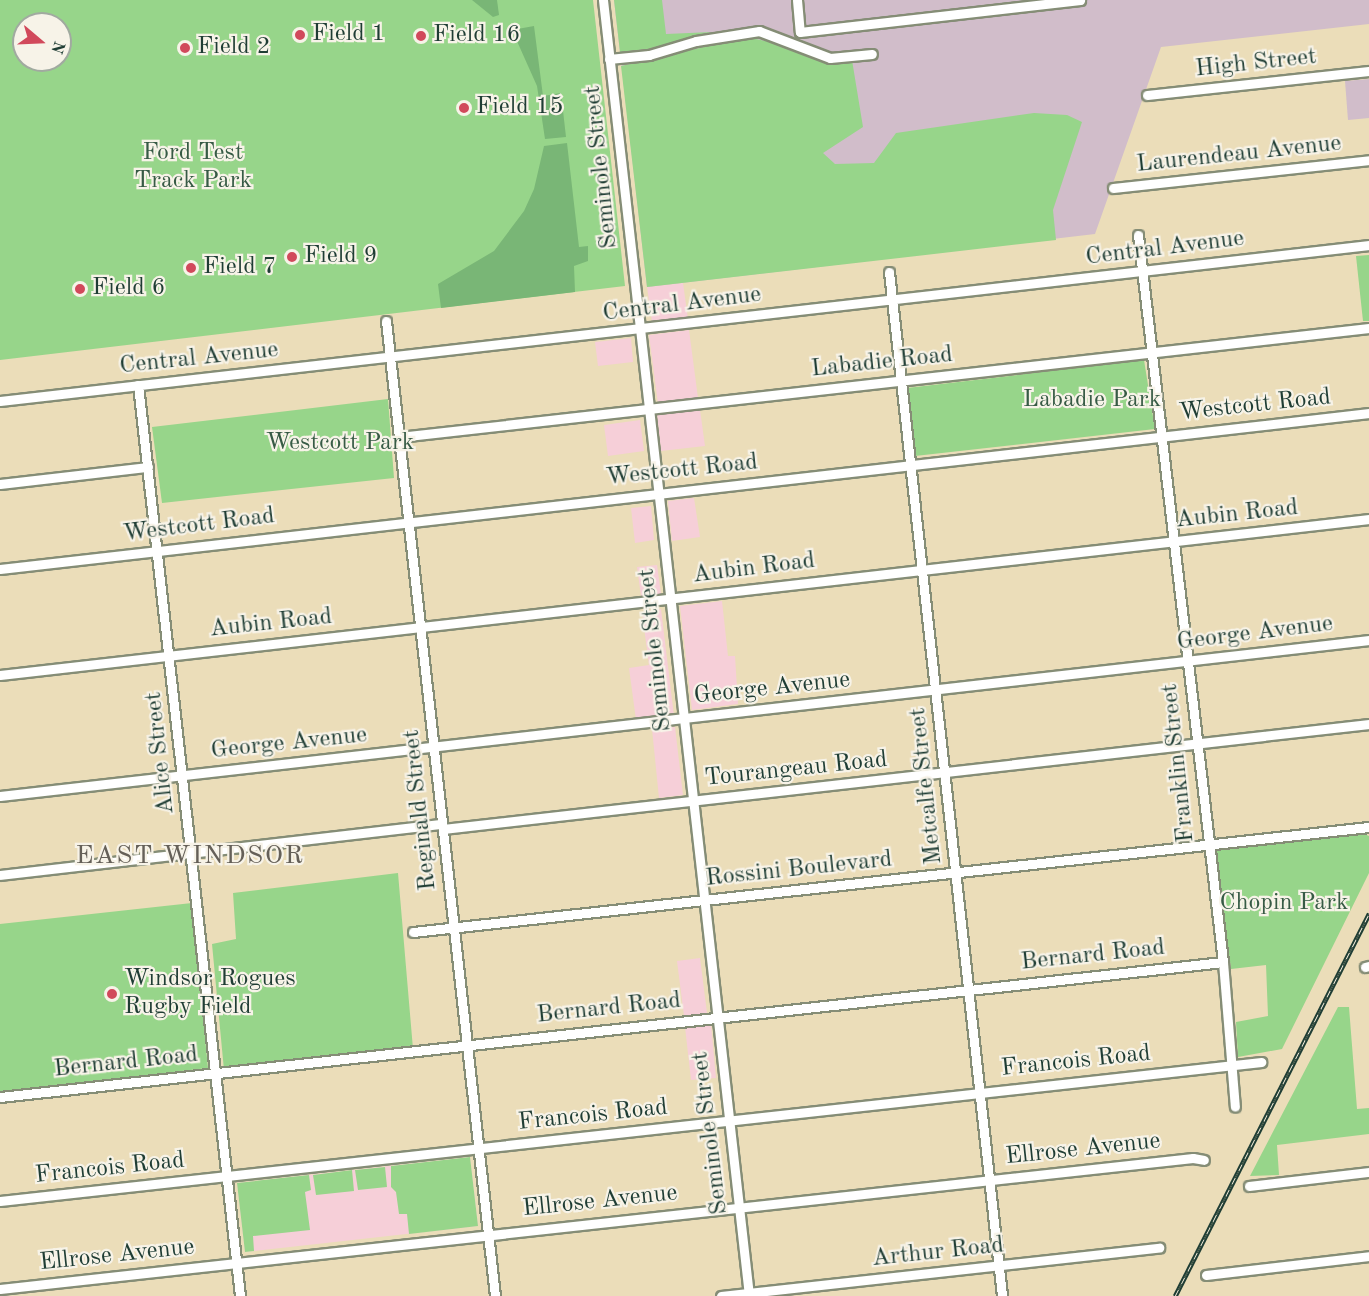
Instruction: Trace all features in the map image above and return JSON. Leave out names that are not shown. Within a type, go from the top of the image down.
[{"type":"street","name":"Seminole Street","points":[[603,0],[748,1294]]},
{"type":"street","points":[[797,0],[800,32],[1080,0]]},
{"type":"street","points":[[609,59],[649,55],[696,41],[759,31],[830,58],[872,54]]},
{"type":"street","name":"High Street","points":[[1147,95],[1369,71]]},
{"type":"street","name":"Laurendeau Avenue","points":[[1113,188],[1369,160]]},
{"type":"street","name":"Franklin Street","points":[[1138,235],[1207,845],[1223,962],[1234,1064],[1235,1107]]},
{"type":"street","name":"Central Avenue","points":[[0,401],[1369,245]]},
{"type":"street","name":"Metcalfe Street","points":[[889,272],[1002,1296]]},
{"type":"street","name":"Reginald Street","points":[[386,321],[495,1296]]},
{"type":"street","name":"Labadie Road","points":[[399,437],[1369,328]]},
{"type":"street","name":"Alice Street","points":[[138,386],[240,1296]]},
{"type":"street","name":"Westcott Road","points":[[0,569],[1369,413]]},
{"type":"street","points":[[0,484],[148,467]]},
{"type":"street","name":"Aubin Road","points":[[0,675],[1369,519]]},
{"type":"street","name":"George Avenue","points":[[0,796],[1369,640]]},
{"type":"street","name":"Tourangeau Road","points":[[0,875],[692,801],[1369,724]]},
{"type":"street","name":"Rossini Boulevard","points":[[413,932],[1369,827]]},
{"type":"street","name":"Bernard Road","points":[[0,1097],[1223,962]]},
{"type":"street","name":"Francois Road","points":[[0,1201],[1261,1062]]},
{"type":"street","name":"Ellrose Avenue","points":[[0,1289],[1193,1158],[1204,1160]]},
{"type":"street","points":[[1249,1186],[1369,1172]]},
{"type":"street","name":"Arthur Road","points":[[721,1296],[1159,1248]]},
{"type":"street","points":[[1206,1275],[1369,1256]]},
{"type":"shaded area","points":[[614,0],[1369,0],[1369,24],[1161,47],[1095,234],[647,287]]},
{"type":"shaded area","points":[[1369,79],[1369,118],[1348,120],[1345,81]]},
{"type":"shaded area","points":[[683,283],[688,319],[652,322],[647,287]]},
{"type":"shaded area","points":[[689,330],[698,398],[658,404],[649,335]]},
{"type":"shaded area","points":[[631,338],[633,362],[598,366],[595,342]]},
{"type":"shaded area","points":[[700,410],[705,446],[661,451],[657,414]]},
{"type":"shaded area","points":[[640,420],[644,451],[608,456],[604,425]]},
{"type":"shaded area","points":[[694,498],[700,537],[672,541],[668,501]]},
{"type":"shaded area","points":[[651,506],[654,540],[635,543],[631,508]]},
{"type":"shaded area","points":[[657,565],[661,594],[641,596],[637,567]]},
{"type":"shaded area","points":[[722,601],[728,656],[735,656],[738,704],[692,710],[680,606]]},
{"type":"shaded area","points":[[661,609],[674,716],[636,720],[629,668],[649,665],[642,612]]},
{"type":"shaded area","points":[[675,727],[683,795],[659,798],[652,729]]},
{"type":"shaded area","points":[[700,958],[707,1013],[684,1016],[677,961]]},
{"type":"shaded area","points":[[711,1025],[716,1078],[691,1080],[685,1027]]},
{"type":"shaded area","points":[[470,1157],[478,1226],[245,1252],[237,1183]]},
{"type":"green space","name":"Ford Test Track Park","points":[[0,0],[593,0],[625,286],[0,360]]},
{"type":"green space","points":[[472,0],[497,0],[499,15],[493,17]]},
{"type":"green space","points":[[614,0],[662,0],[666,34],[712,32],[649,49],[620,52]]},
{"type":"green space","points":[[534,26],[543,96],[561,93],[566,137],[545,139],[537,86],[512,30]]},
{"type":"green space","points":[[747,37],[852,60],[863,127],[823,153],[835,164],[874,163],[896,133],[1034,113],[1067,115],[1082,122],[1053,210],[1056,240],[647,287],[621,66]]},
{"type":"green space","points":[[567,143],[579,247],[588,246],[588,261],[574,266],[575,292],[441,308],[438,284],[494,251],[524,211],[534,189],[544,146]]},
{"type":"green space","points":[[1369,255],[1369,321],[1363,321],[1356,256]]},
{"type":"green space","name":"Labadie Park","points":[[1144,360],[1155,429],[915,456],[907,388]]},
{"type":"green space","name":"Westcott Park","points":[[388,399],[394,478],[162,503],[152,427]]},
{"type":"green space","name":"Chopin Park","points":[[1362,833],[1369,836],[1369,873],[1282,1049],[1238,1057],[1236,1022],[1268,1016],[1266,965],[1231,969],[1215,849]]},
{"type":"green space","points":[[398,873],[413,1049],[224,1070],[212,944],[236,939],[233,893]]},
{"type":"green space","points":[[192,903],[208,1068],[0,1092],[0,924]]},
{"type":"green space","points":[[1338,1007],[1349,1007],[1357,1109],[1369,1108],[1369,1134],[1277,1145],[1279,1175],[1250,1176]]},
{"type":"green space","points":[[470,1157],[478,1226],[409,1234],[407,1214],[399,1214],[396,1192],[391,1187],[391,1166]]},
{"type":"green space","points":[[385,1167],[387,1187],[358,1190],[355,1170]]},
{"type":"green space","points":[[352,1170],[354,1191],[316,1195],[313,1175]]},
{"type":"green space","points":[[309,1175],[311,1190],[305,1192],[310,1230],[253,1236],[254,1251],[245,1252],[237,1183]]},
{"type":"railway","points":[[1175,1296],[1369,913]]},
{"type":"place","name":"Field 1","points":[[300,35]]},
{"type":"place","name":"Field 16","points":[[421,36]]},
{"type":"place","name":"Field 2","points":[[185,48]]},
{"type":"place","name":"Field 15","points":[[464,108]]},
{"type":"place","name":"Field 9","points":[[292,257]]},
{"type":"place","name":"Field 7","points":[[191,268]]},
{"type":"place","name":"Field 6","points":[[80,289]]},
{"type":"place","name":"Windsor Rogues Rugby Field","points":[[112,994]]},
{"type":"district","name":"EAST WINDSOR","points":[[190,857]]}]
